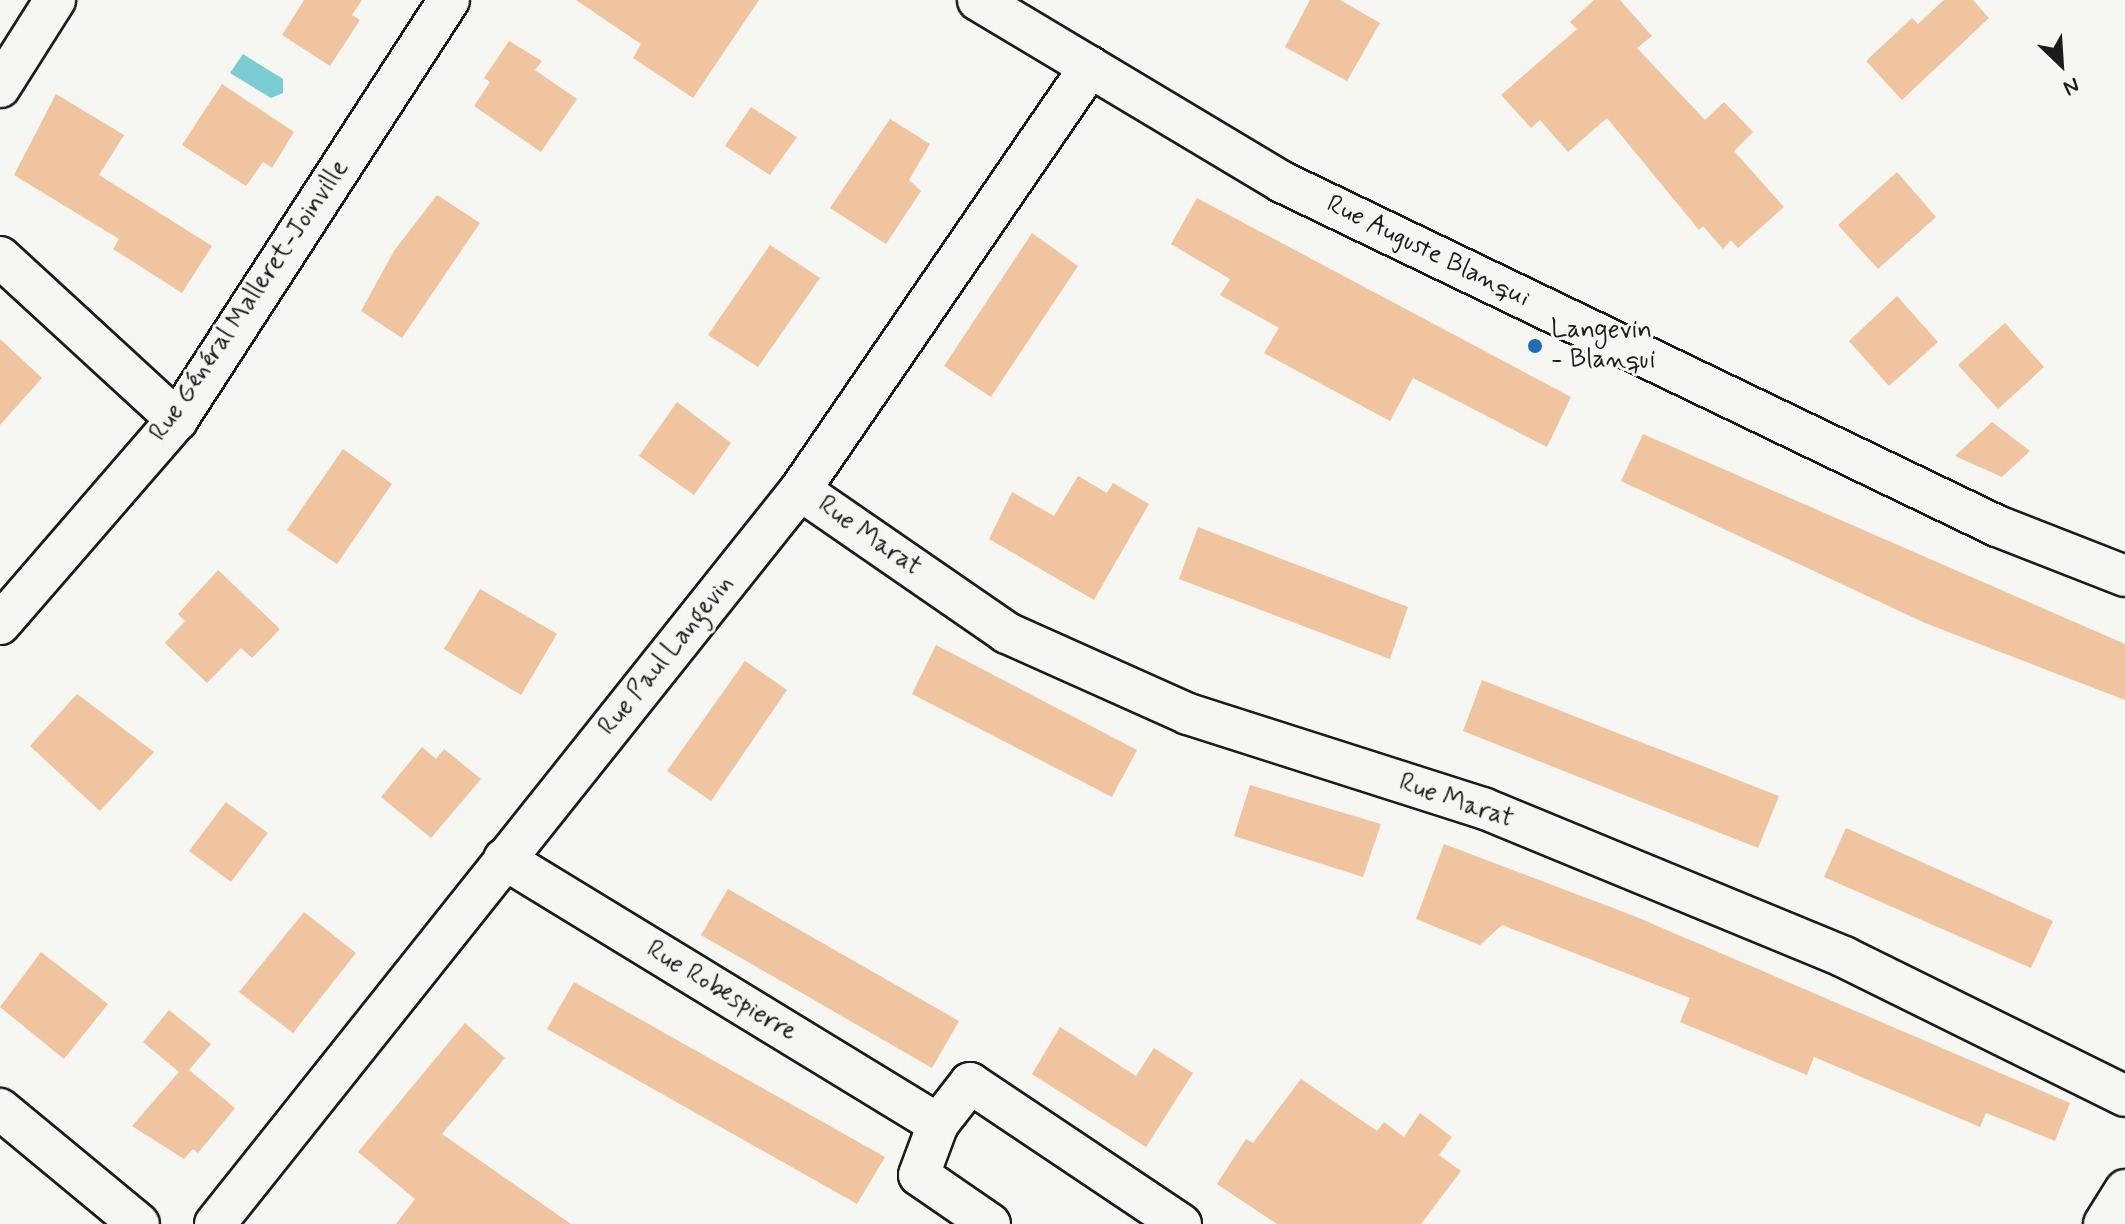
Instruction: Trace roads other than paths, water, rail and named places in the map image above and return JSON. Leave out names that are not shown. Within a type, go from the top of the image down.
[{"type":"street","points":[[0,87],[55,0]]},
{"type":"street","name":"Rue Général Malleret-Joinville","points":[[0,624],[177,420],[449,0]]},
{"type":"street","name":"Rue Auguste Blanqui","points":[[978,0],[1282,182],[1997,526],[2125,576]]},
{"type":"street","name":"Rue Paul Langevin","points":[[215,1224],[800,490],[1090,67]]},
{"type":"street","points":[[0,257],[177,420]]},
{"type":"street","name":"Rue Marat","points":[[800,490],[1007,633],[1188,714],[1483,808],[1830,951],[2125,1096]]},
{"type":"street","name":"Rue Robespierre","points":[[504,859],[938,1124]]},
{"type":"street","points":[[990,1224],[919,1175],[938,1124],[970,1083],[1181,1224]]},
{"type":"street","points":[[0,1109],[139,1224]]},
{"type":"street","points":[[2104,1224],[2125,1190]]},
{"type":"water","points":[[243,54],[283,79],[283,93],[271,98],[230,73]]},
{"type":"place","name":"Langevin - Blanqui","points":[[1535,346]]}]
